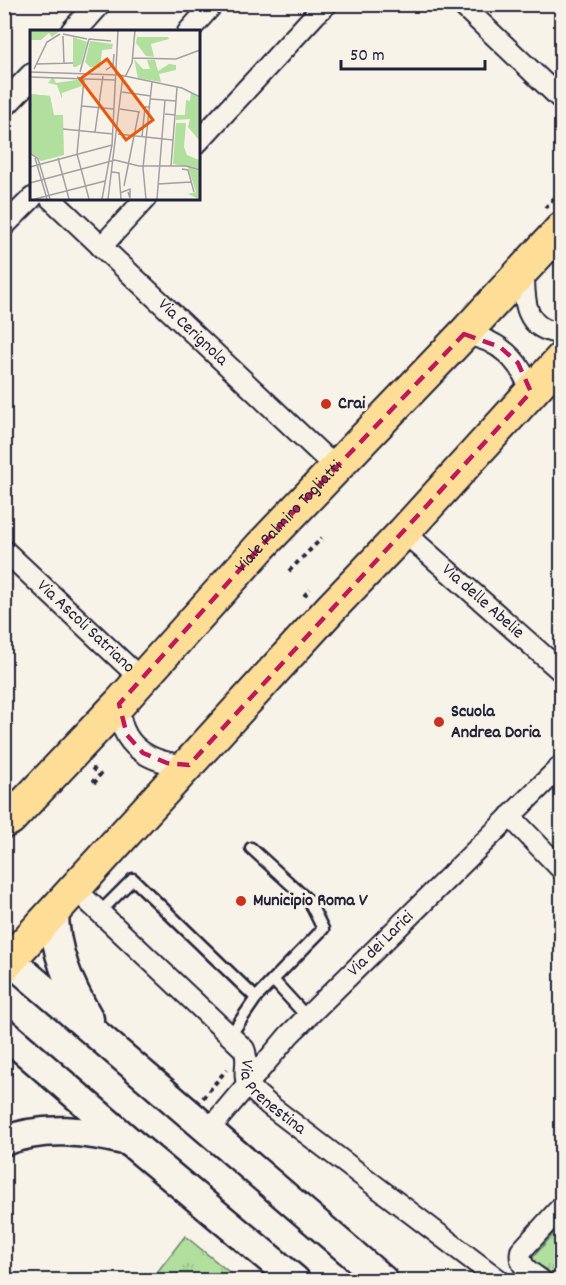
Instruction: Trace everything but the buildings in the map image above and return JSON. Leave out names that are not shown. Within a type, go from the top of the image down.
[{"type":"main road","name":"Viale Palmiro Togliatti","points":[[6,822],[119,704],[261,546],[464,334],[561,228]]},
{"type":"main road","points":[[383,1281],[97,1034],[6,960],[404,532],[561,358]]},
{"type":"main road","points":[[64,899],[55,936],[63,967],[78,1001],[97,1034]]},
{"type":"main road","points":[[4,1033],[295,1281]]},
{"type":"main road","points":[[4,1141],[26,1134],[51,1131],[88,1133],[130,1142]]},
{"type":"street","points":[[75,30],[98,4]]},
{"type":"street","points":[[190,30],[213,4]]},
{"type":"street","points":[[200,140],[327,4]]},
{"type":"street","points":[[461,4],[561,100]]},
{"type":"street","points":[[4,105],[30,78]]},
{"type":"street","points":[[4,226],[30,200]]},
{"type":"street","name":"Via Cerignola","points":[[52,200],[336,468]]},
{"type":"street","points":[[101,247],[144,200]]},
{"type":"street","points":[[524,270],[524,297],[531,318],[548,331],[561,333]]},
{"type":"street","points":[[464,334],[486,339],[507,352],[522,370],[531,392]]},
{"type":"street","name":"Via delle Abelie","points":[[404,532],[561,672]]},
{"type":"street","name":"Via Ascoli Satriano","points":[[4,550],[141,679]]},
{"type":"street","points":[[119,704],[120,720],[127,735],[143,753],[160,762],[189,765]]},
{"type":"street","name":"Via dei Larici","points":[[208,1131],[274,1051],[561,765]]},
{"type":"street","points":[[510,816],[561,870]]},
{"type":"street","name":"Via Prenestina","points":[[64,899],[100,912],[230,1036],[246,1054],[248,1084],[285,1118],[499,1281]]},
{"type":"street","points":[[541,1281],[522,1265],[520,1256],[524,1248],[561,1206]]},
{"type":"lane","points":[[230,1036],[256,998],[323,929],[309,902],[251,848]]},
{"type":"lane","points":[[100,912],[133,879],[256,998]]},
{"type":"lane","points":[[273,980],[307,1017]]},
{"type":"path","points":[[289,571],[322,538]]},
{"type":"path","points":[[304,596],[310,589]]},
{"type":"path","points":[[88,764],[100,775],[94,780],[98,784]]},
{"type":"path","points":[[194,1091],[202,1098],[229,1066]]},
{"type":"highlighted area","points":[[464,334],[500,347],[518,363],[531,392],[189,765],[167,763],[143,753],[127,735],[119,704],[261,546]]},
{"type":"green space","points":[[561,1225],[561,1280],[553,1280],[529,1262]]},
{"type":"green space","points":[[185,1236],[239,1280],[151,1280]]},
{"type":"place","name":"Crai","points":[[326,404]]},
{"type":"place","name":"Scuola Andrea Doria","points":[[439,722]]},
{"type":"place","name":"Municipio Roma V","points":[[241,901]]}]
